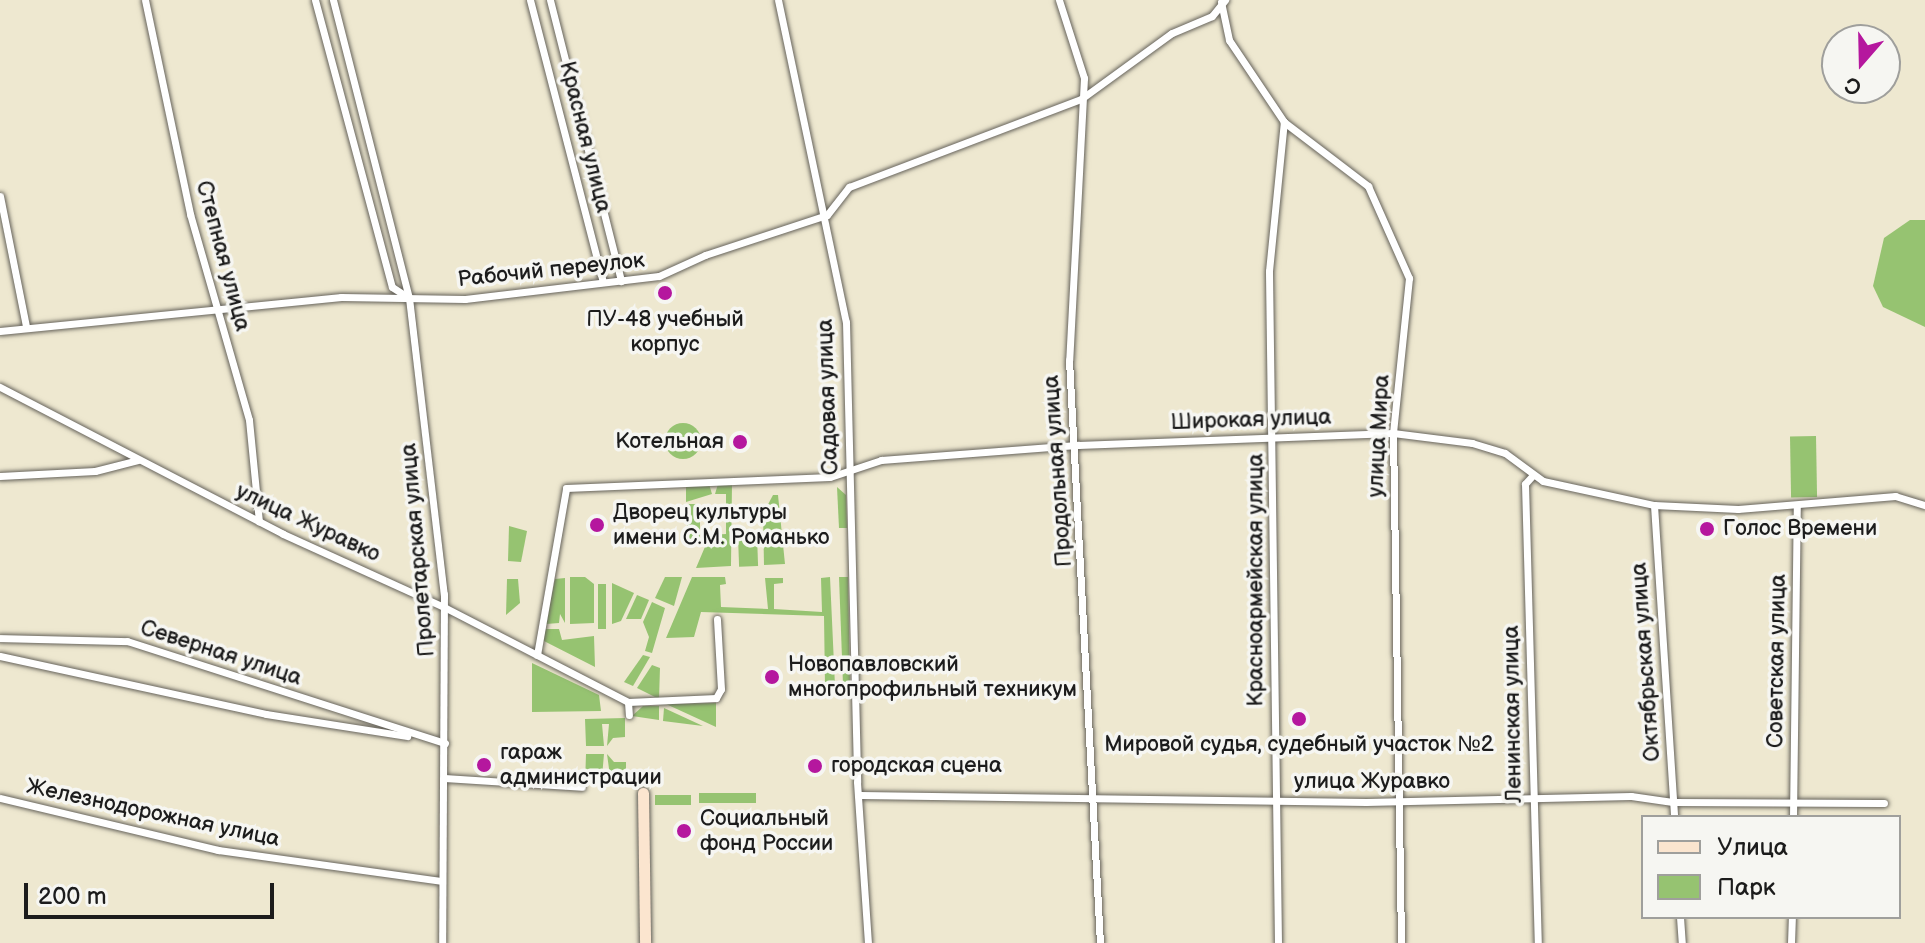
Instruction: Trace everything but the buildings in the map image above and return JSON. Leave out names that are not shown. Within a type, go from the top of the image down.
[{"type":"street","name":"Степная улица","points":[[145,0],[190,214],[221,308],[249,420],[259,522]]},
{"type":"street","name":"Пролетарская улица","points":[[315,0],[392,287],[409,298]]},
{"type":"street","name":"Пролетарская улица","points":[[333,0],[409,298],[444,607],[442,943]]},
{"type":"street","name":"Красная улица","points":[[530,0],[603,282]]},
{"type":"street","name":"Красная улица","points":[[550,0],[621,281]]},
{"type":"street","name":"Садовая улица","points":[[778,0],[827,215],[846,322],[852,455],[848,475],[868,943]]},
{"type":"street","name":"Продольная улица","points":[[1059,0],[1084,78],[1069,360],[1078,445],[1100,943]]},
{"type":"street","points":[[827,215],[849,187],[1081,99],[1172,33],[1212,16],[1222,2]]},
{"type":"street","name":"улица Мира","points":[[1222,2],[1229,40],[1284,122],[1368,186],[1409,278],[1393,433],[1401,943]]},
{"type":"street","name":"Красноармейская улица","points":[[1278,943],[1274,437],[1269,271],[1284,122]]},
{"type":"street","points":[[0,196],[26,326]]},
{"type":"street","name":"Рабочий переулок","points":[[0,331],[341,297],[465,299],[659,276],[705,255],[827,215]]},
{"type":"street","name":"улица Журавко","points":[[0,387],[259,522],[444,607],[631,702]]},
{"type":"street","name":"Широкая улица","points":[[537,655],[566,488],[848,475],[881,460],[1078,445],[1393,433],[1472,443],[1505,453],[1533,475],[1654,505],[1738,509],[1895,496],[1925,505]]},
{"type":"street","points":[[0,476],[95,471],[138,460]]},
{"type":"street","name":"Ленинская улица","points":[[1521,466],[1525,484],[1538,943]]},
{"type":"street","points":[[1525,484],[1533,475]]},
{"type":"street","name":"Октябрьская улица","points":[[1654,505],[1674,815]]},
{"type":"street","name":"Советская улица","points":[[1793,815],[1797,505]]},
{"type":"street","points":[[629,715],[631,702],[716,698],[721,689],[717,619]]},
{"type":"street","name":"Северная улица","points":[[0,638],[127,641],[425,739]]},
{"type":"street","name":"Северная улица","points":[[0,656],[266,714],[445,743]]},
{"type":"street","points":[[444,778],[582,787]]},
{"type":"street","points":[[643,793],[645,943]]},
{"type":"street","name":"улица Журавко","points":[[860,795],[1275,800],[1631,796],[1673,802],[1793,805],[1884,803]]},
{"type":"street","name":"Железнодорожная улица","points":[[0,798],[218,850],[441,881]]},
{"type":"street","points":[[1680,919],[1682,943]]},
{"type":"street","points":[[1791,943],[1792,919]]},
{"type":"green space","points":[[1910,220],[1925,220],[1925,327],[1883,307],[1873,286],[1884,238]]},
{"type":"green space","points":[[683,423],[696,428],[701,441],[696,454],[683,459],[670,454],[665,441],[670,428]]},
{"type":"green space","points":[[1790,436],[1816,436],[1817,497],[1791,497]]},
{"type":"green space","points":[[709,484],[712,494],[686,502],[686,487]]},
{"type":"green space","points":[[718,484],[732,484],[731,566],[696,568],[710,535],[726,534],[726,494],[715,494]]},
{"type":"green space","points":[[837,487],[846,495],[847,528],[839,528]]},
{"type":"green space","points":[[773,495],[778,495],[785,564],[764,565],[763,514]]},
{"type":"green space","points":[[687,504],[700,504],[700,543],[687,543]]},
{"type":"green space","points":[[509,526],[527,531],[521,562],[508,561]]},
{"type":"green space","points":[[757,535],[758,566],[739,567],[738,536]]},
{"type":"green space","points":[[570,577],[585,577],[594,584],[594,623],[570,624]]},
{"type":"green space","points":[[665,577],[682,577],[674,606],[655,598]]},
{"type":"green space","points":[[692,577],[725,577],[726,584],[720,585],[721,607],[768,609],[765,578],[783,578],[783,583],[774,584],[774,609],[822,612],[821,578],[830,577],[835,686],[825,686],[824,616],[701,612],[694,637],[666,638]]},
{"type":"green space","points":[[839,577],[848,577],[850,685],[843,685]]},
{"type":"green space","points":[[565,578],[565,623],[560,614],[559,623],[546,624],[555,579]]},
{"type":"green space","points":[[507,579],[518,579],[520,603],[506,615]]},
{"type":"green space","points":[[612,583],[634,593],[621,621],[612,624]]},
{"type":"green space","points":[[598,584],[606,584],[606,629],[598,629]]},
{"type":"green space","points":[[637,595],[649,600],[641,619],[626,619]]},
{"type":"green space","points":[[652,602],[665,608],[652,653],[645,651],[649,637],[643,622]]},
{"type":"green space","points":[[543,629],[559,629],[562,640],[594,636],[595,667],[542,640]]},
{"type":"green space","points":[[643,655],[650,657],[633,686],[624,682]]},
{"type":"green space","points":[[532,663],[599,695],[601,711],[532,712]]},
{"type":"green space","points":[[652,665],[660,668],[659,699],[637,688]]},
{"type":"green space","points":[[716,703],[716,727],[666,704]]},
{"type":"green space","points":[[643,706],[659,706],[659,720],[632,716]]},
{"type":"green space","points":[[664,708],[703,726],[663,721]]},
{"type":"green space","points":[[625,718],[625,737],[613,738],[607,746],[609,724],[602,724],[604,746],[586,746],[585,719]]},
{"type":"green space","points":[[586,754],[604,754],[602,777],[610,776],[607,754],[614,762],[626,762],[626,784],[585,784]]},
{"type":"green space","points":[[699,793],[756,793],[756,803],[699,803]]},
{"type":"green space","points":[[655,795],[691,795],[691,805],[655,805]]},
{"type":"place","name":"ПУ-48 учебный корпус","points":[[665,293]]},
{"type":"place","name":"Котельная","points":[[740,442]]},
{"type":"place","name":"Дворец культуры имени С.М. Романько","points":[[597,525]]},
{"type":"place","name":"Голос Времени","points":[[1707,529]]},
{"type":"place","name":"Новопавловский многопрофильный техникум","points":[[772,677]]},
{"type":"place","name":"Мировой судья, судебный участок №2","points":[[1299,719]]},
{"type":"place","name":"гараж администрации","points":[[484,765]]},
{"type":"place","name":"городская сцена","points":[[815,766]]},
{"type":"place","name":"Социальный фонд России","points":[[684,831]]}]
